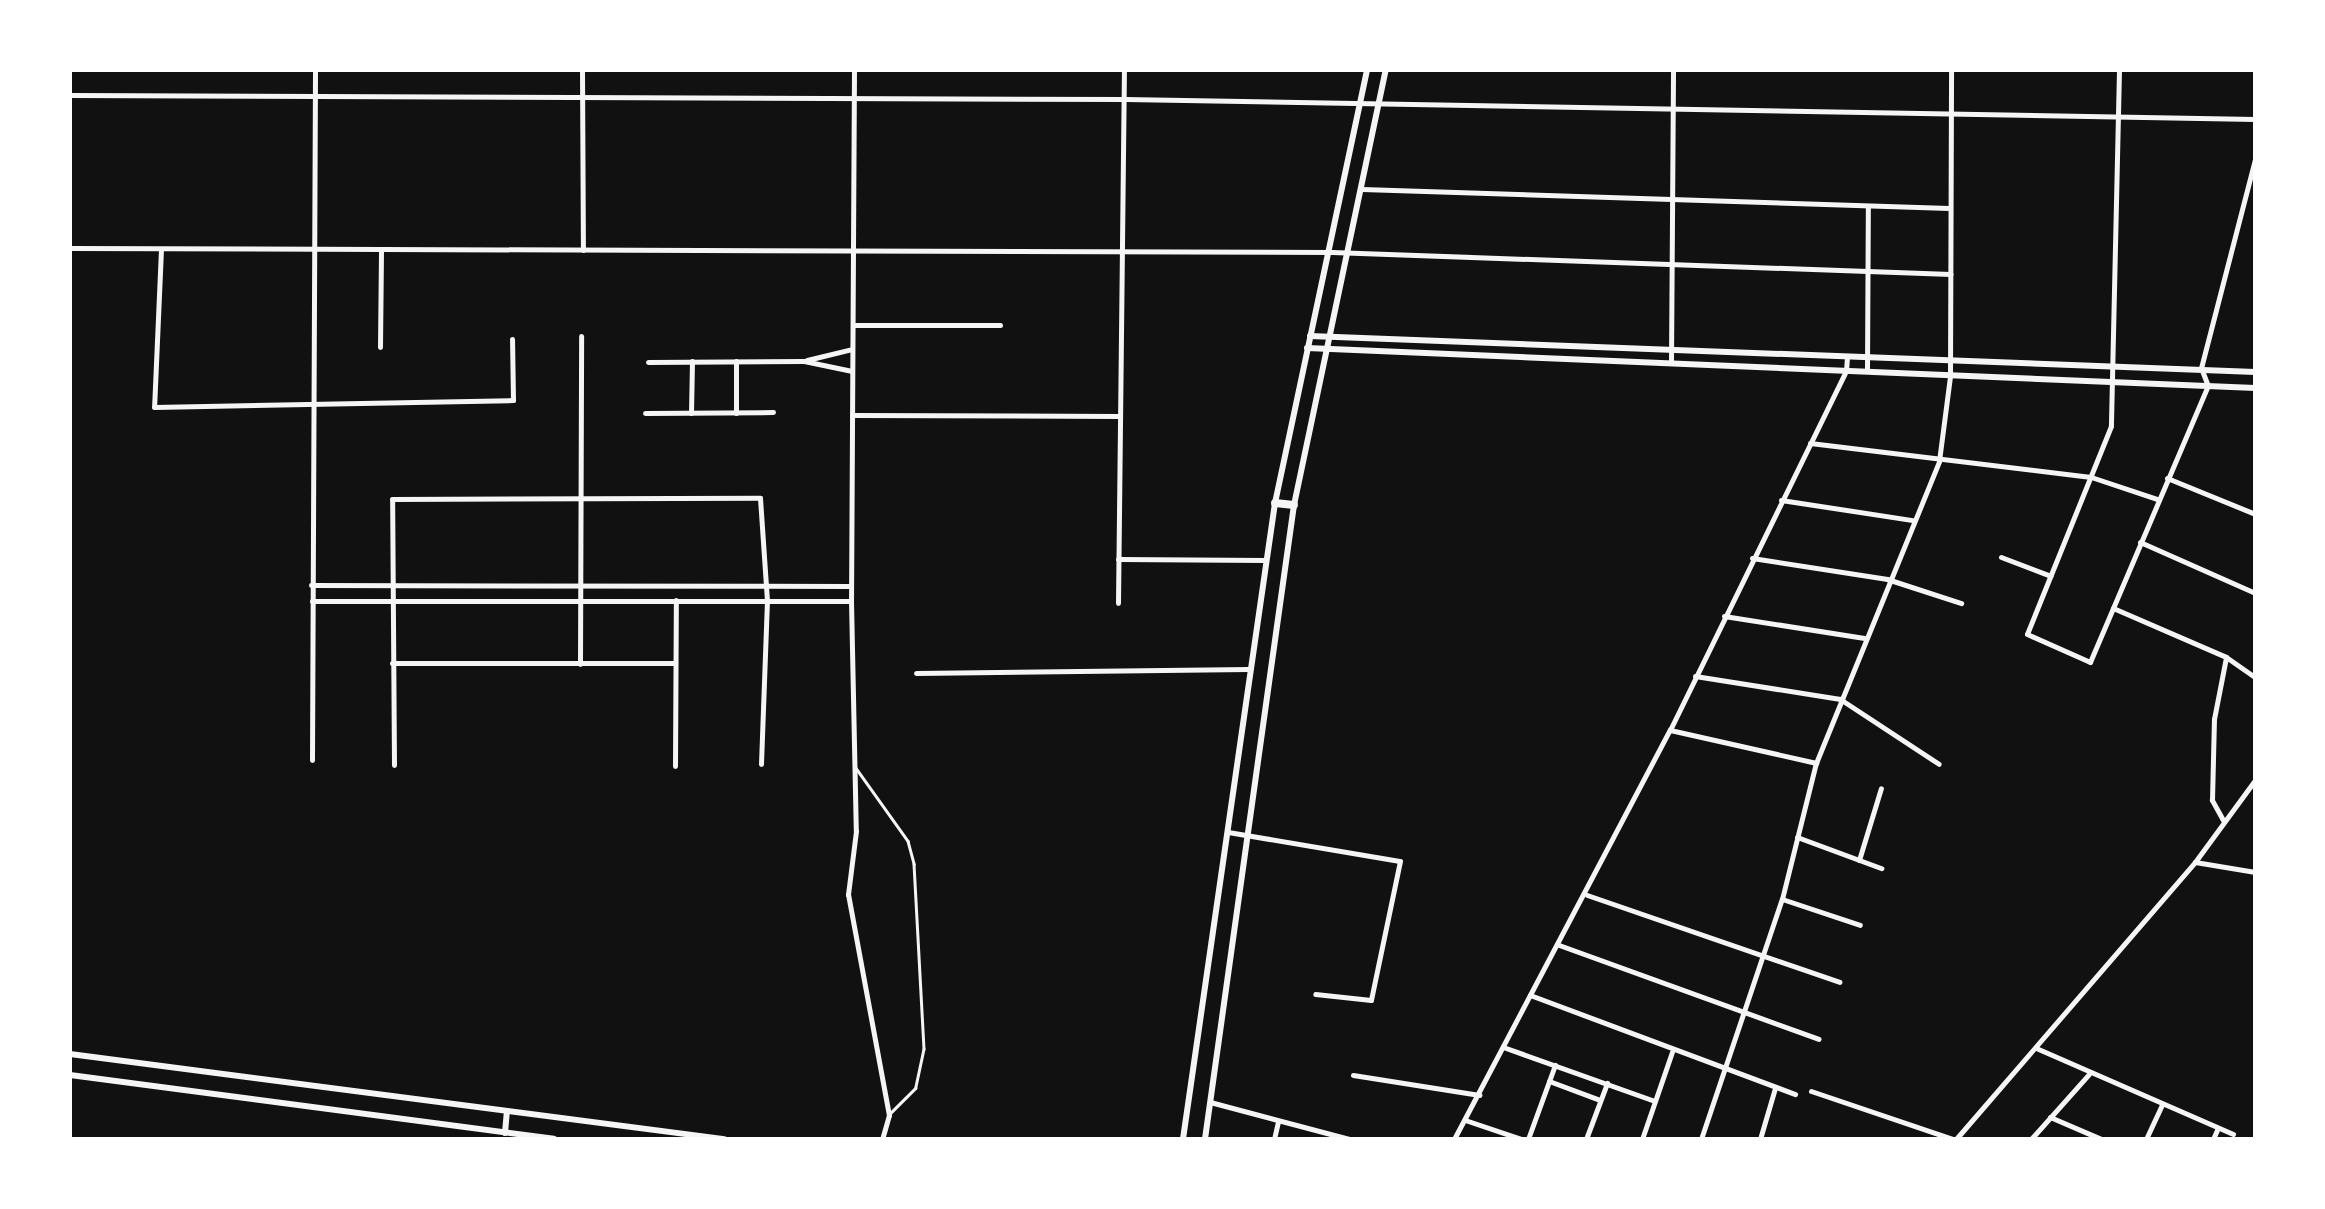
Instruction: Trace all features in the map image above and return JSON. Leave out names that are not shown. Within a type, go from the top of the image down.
[{"type":"main road","points":[[1275,502],[1294,506]]},
{"type":"street","points":[[312,760],[315,70]]},
{"type":"street","points":[[582,70],[583,250]]},
{"type":"street","points":[[854,70],[850,600],[855,766],[848,894],[889,1115],[882,1139]]},
{"type":"street","points":[[1118,604],[1124,70]]},
{"type":"street","points":[[1182,1139],[1275,502],[1307,348],[1332,252],[1367,70]]},
{"type":"street","points":[[1205,1139],[1294,506],[1386,70]]},
{"type":"street","points":[[1672,70],[1676,266],[1672,360]]},
{"type":"street","points":[[1702,1139],[1782,898],[1816,763],[1887,579],[1939,461],[1950,376],[1950,70]]},
{"type":"street","points":[[2119,70],[2111,426],[2027,634],[2090,662],[2208,386],[2201,368],[2255,159]]},
{"type":"street","points":[[70,95],[1124,99],[2255,119]]},
{"type":"street","points":[[1362,188],[1673,202],[1950,208]]},
{"type":"street","points":[[1867,371],[1868,206]]},
{"type":"street","points":[[70,248],[1332,252],[1951,274]]},
{"type":"street","points":[[161,249],[154,407],[312,400],[513,400],[512,339]]},
{"type":"street","points":[[380,347],[381,250]]},
{"type":"street","points":[[852,325],[1000,325]]},
{"type":"street","points":[[580,664],[581,336]]},
{"type":"street","points":[[1310,336],[2255,372]]},
{"type":"street","points":[[1307,348],[1672,360],[2255,388]]},
{"type":"street","points":[[804,361],[852,349]]},
{"type":"street","points":[[1454,1139],[1670,730],[1846,371],[1847,357]]},
{"type":"street","points":[[691,413],[692,361]]},
{"type":"street","points":[[736,361],[736,412]]},
{"type":"street","points":[[648,362],[804,361],[852,371]]},
{"type":"street","points":[[646,414],[773,412]]},
{"type":"street","points":[[852,415],[1120,416]]},
{"type":"street","points":[[1810,443],[2091,477],[2158,499]]},
{"type":"street","points":[[2167,478],[2255,514]]},
{"type":"street","points":[[394,765],[392,499],[760,498],[767,585],[761,764]]},
{"type":"street","points":[[1782,500],[1912,520]]},
{"type":"street","points":[[2140,542],[2255,593]]},
{"type":"street","points":[[2001,557],[2051,576]]},
{"type":"street","points":[[1118,558],[1266,560]]},
{"type":"street","points":[[1752,558],[1887,579],[1961,604]]},
{"type":"street","points":[[312,585],[850,586]]},
{"type":"street","points":[[675,766],[676,600]]},
{"type":"street","points":[[312,602],[850,600]]},
{"type":"street","points":[[2113,608],[2226,657],[2255,677]]},
{"type":"street","points":[[1724,616],[1864,638]]},
{"type":"street","points":[[2224,822],[2212,800],[2214,720],[2226,657]]},
{"type":"street","points":[[392,663],[675,662]]},
{"type":"street","points":[[916,673],[1248,669]]},
{"type":"street","points":[[1695,676],[1840,699],[1939,764]]},
{"type":"street","points":[[1670,730],[1816,763]]},
{"type":"street","points":[[1811,1091],[1954,1139],[2195,862],[2255,780]]},
{"type":"street","points":[[1858,860],[1882,788]]},
{"type":"street","points":[[1225,831],[1400,861],[1371,1000],[1314,994]]},
{"type":"street","points":[[1797,837],[1881,868]]},
{"type":"street","points":[[2195,862],[2255,872]]},
{"type":"street","points":[[1586,895],[1839,982]]},
{"type":"street","points":[[1782,898],[1860,925]]},
{"type":"street","points":[[1559,946],[1818,1039]]},
{"type":"street","points":[[1530,996],[1795,1094]]},
{"type":"street","points":[[1503,1047],[1655,1101]]},
{"type":"street","points":[[2036,1048],[2233,1134]]},
{"type":"street","points":[[1642,1139],[1672,1051]]},
{"type":"street","points":[[70,1054],[724,1139]]},
{"type":"street","points":[[1465,1120],[1524,1139],[1555,1065]]},
{"type":"street","points":[[2031,1139],[2090,1073]]},
{"type":"street","points":[[70,1075],[554,1139]]},
{"type":"street","points":[[1353,1076],[1479,1095]]},
{"type":"street","points":[[1549,1081],[1600,1100]]},
{"type":"street","points":[[1586,1139],[1607,1083]]},
{"type":"street","points":[[1760,1139],[1775,1088]]},
{"type":"street","points":[[1210,1102],[1346,1138]]},
{"type":"street","points":[[2146,1139],[2162,1104]]},
{"type":"street","points":[[505,1132],[506,1110]]},
{"type":"street","points":[[2050,1117],[2097,1138]]},
{"type":"street","points":[[1274,1139],[1278,1122]]},
{"type":"street","points":[[2213,1139],[2218,1128]]},
{"type":"lane","points":[[855,766],[908,841],[914,864],[924,1049],[916,1088],[889,1115]]}]
